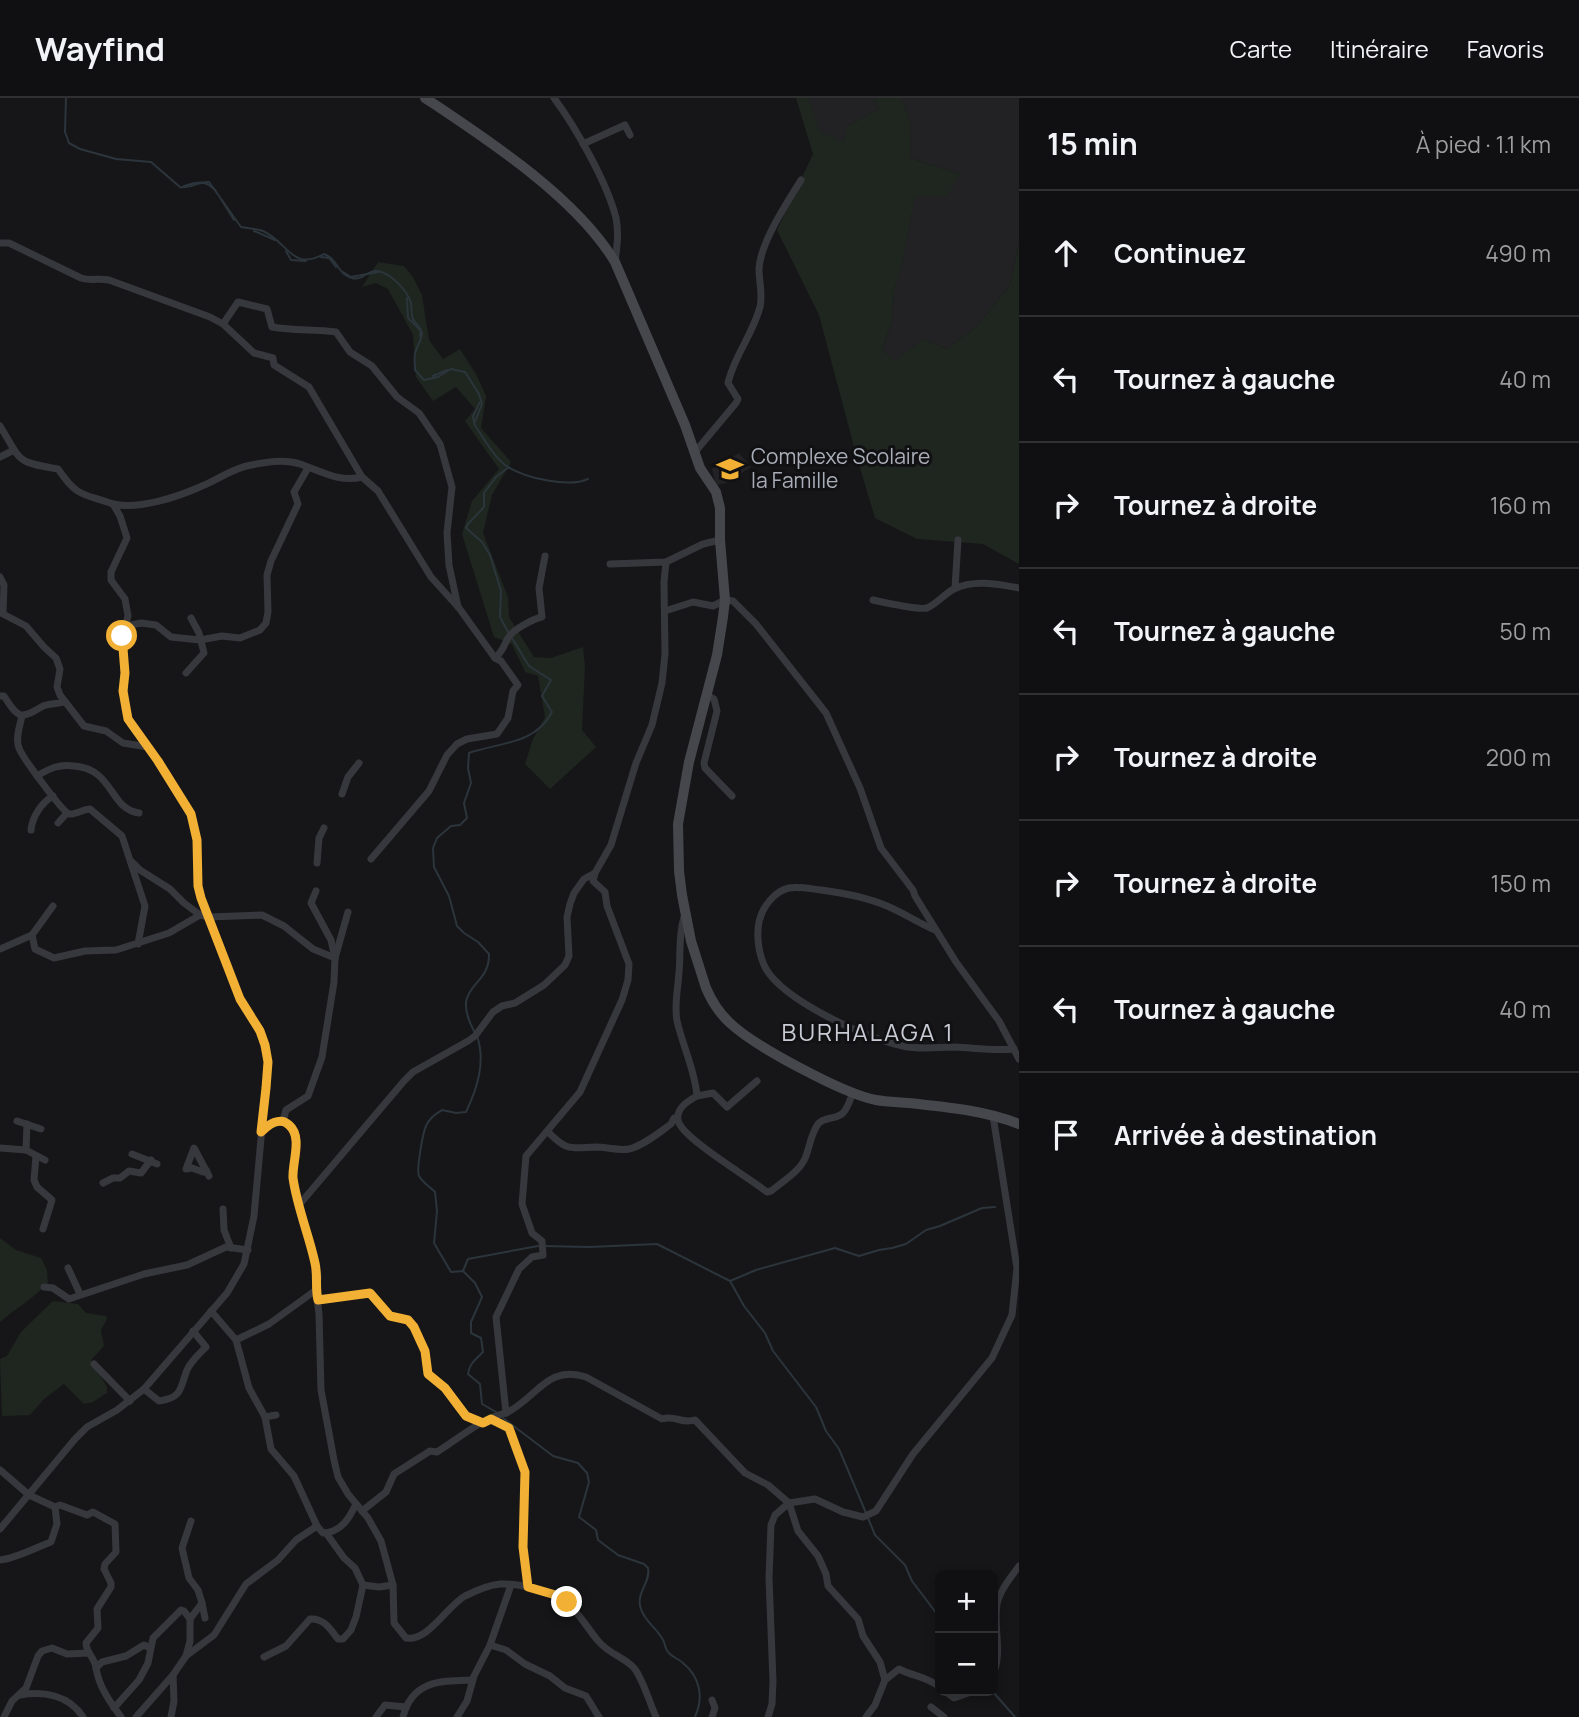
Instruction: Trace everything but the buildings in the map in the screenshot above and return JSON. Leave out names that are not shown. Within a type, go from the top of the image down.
[{"type":"street","points":[[425,98],[498,147],[592,230],[615,262],[700,468],[716,492],[720,508],[725,600],[717,655],[689,762],[678,824],[679,871],[685,915],[706,988],[719,1012],[732,1026],[753,1040],[853,1093],[876,1100],[947,1107],[1019,1124]]},
{"type":"street","points":[[554,98],[583,144],[616,220],[615,262]]},
{"type":"street","points":[[583,144],[625,125],[630,135]]},
{"type":"street","points":[[695,452],[717,429],[738,399],[728,383],[752,331],[760,306],[762,287],[759,270],[762,254],[781,212],[801,180]]},
{"type":"street","points":[[0,243],[9,243],[81,278],[90,281],[99,278],[109,280],[210,317],[223,324],[254,354],[273,358],[274,365],[309,387],[362,477],[377,491],[431,577],[495,658],[501,660],[518,685],[513,691],[508,718],[497,734],[467,739],[457,744],[447,755],[429,791],[371,859]]},
{"type":"street","points":[[223,324],[239,302],[267,309],[272,327],[296,330],[313,328],[336,332],[350,352],[372,366],[397,397],[425,418],[440,444],[452,488],[447,533],[449,565],[458,608]]},
{"type":"street","points":[[0,426],[26,464],[58,468],[78,494],[124,506],[148,503],[203,486],[248,465],[279,461],[298,464],[349,481],[362,477]]},
{"type":"street","points":[[0,457],[14,450]]},
{"type":"street","points":[[125,626],[141,623],[156,625],[172,636],[200,639],[222,636],[240,638],[250,635],[266,623],[267,575],[277,546],[298,504],[294,492],[308,468]]},
{"type":"street","points":[[0,1529],[87,1427],[145,1389],[233,1285],[248,1250],[257,1191],[268,1062],[265,1045],[260,1031],[240,999],[198,886],[197,840],[191,814],[131,725],[125,709],[124,658],[121,644],[128,616],[125,599],[111,580],[111,572],[127,538],[113,504]]},
{"type":"street","points":[[610,564],[666,562],[703,544],[720,540]]},
{"type":"street","points":[[955,588],[958,540]]},
{"type":"street","points":[[495,658],[503,650],[509,635],[530,621],[542,617],[540,588],[545,556]]},
{"type":"street","points":[[506,1413],[496,1317],[519,1269],[532,1257],[544,1255],[542,1241],[532,1233],[522,1204],[526,1156],[580,1092],[622,1000],[628,980],[629,964],[611,919],[605,892],[593,880],[611,845],[636,763],[652,724],[662,682],[666,562]]},
{"type":"street","points":[[0,577],[4,585],[4,614],[26,626],[56,658],[60,669],[57,687],[84,726],[106,731],[123,743],[148,747]]},
{"type":"street","points":[[873,600],[923,609],[933,605],[955,588],[988,583],[1019,588]]},
{"type":"street","points":[[664,611],[693,602],[713,606],[725,600],[737,604],[826,713],[860,788],[881,848],[913,890],[935,930],[999,1021],[1019,1059]]},
{"type":"street","points":[[186,673],[204,653],[191,618]]},
{"type":"street","points":[[707,695],[714,699],[717,711],[705,768],[732,796]]},
{"type":"street","points":[[0,696],[4,696],[13,710],[22,716],[28,716],[44,705],[65,702]]},
{"type":"street","points":[[22,716],[17,746],[67,813],[72,814],[88,808],[122,836],[145,906],[138,944]]},
{"type":"street","points":[[342,794],[348,778],[359,763]]},
{"type":"street","points":[[37,776],[59,765],[88,767],[100,775],[125,809],[139,813]]},
{"type":"street","points":[[31,830],[32,820],[45,801],[53,796]]},
{"type":"street","points":[[58,823],[67,813]]},
{"type":"street","points":[[317,863],[319,838],[324,828]]},
{"type":"street","points":[[129,859],[200,915],[262,915],[284,926],[313,949],[335,958]]},
{"type":"street","points":[[299,1205],[413,1072],[468,1041],[493,1012],[520,999],[558,973],[569,956],[567,917],[575,893],[584,879],[595,873]]},
{"type":"street","points":[[935,930],[889,907],[849,894],[788,888],[776,894],[763,911],[758,935],[762,961],[767,971],[786,990],[874,1039],[915,1048],[996,1051],[1014,1049]]},
{"type":"street","points":[[316,891],[311,903],[331,940],[335,958]]},
{"type":"street","points":[[0,949],[32,935],[53,906]]},
{"type":"street","points":[[283,1121],[286,1110],[308,1096],[322,1057],[334,982],[335,958],[348,912]]},
{"type":"street","points":[[32,935],[35,949],[54,958],[85,951],[116,950],[138,944],[169,933],[200,915]]},
{"type":"street","points":[[685,915],[679,938],[679,974],[675,1002],[680,1030],[694,1072],[696,1096]]},
{"type":"street","points":[[757,1081],[727,1107],[713,1093],[696,1096],[680,1109],[677,1119],[700,1145],[766,1192],[797,1170],[806,1157],[808,1144],[819,1123],[825,1118],[837,1117],[844,1112],[853,1093]]},
{"type":"street","points":[[768,1717],[772,1704],[773,1681],[769,1578],[771,1525],[775,1515],[789,1503],[815,1499],[842,1511],[867,1516],[882,1503],[913,1454],[992,1357],[1012,1315],[1017,1268],[993,1116]]},
{"type":"street","points":[[548,1132],[565,1147],[573,1149],[628,1149],[636,1147],[666,1127],[674,1118],[677,1119]]},
{"type":"street","points":[[17,1121],[41,1129]]},
{"type":"street","points":[[261,1132],[274,1122],[283,1121],[294,1131],[296,1148],[293,1176],[317,1270],[324,1409],[338,1477],[381,1541],[393,1585],[394,1623],[401,1634],[410,1639],[429,1629],[452,1605],[491,1585],[528,1587],[559,1596],[567,1602],[600,1644],[634,1668],[656,1717]]},
{"type":"street","points":[[26,1150],[27,1124]]},
{"type":"street","points":[[0,1148],[26,1150],[45,1160]]},
{"type":"street","points":[[103,1183],[120,1178],[129,1171],[141,1172],[154,1162],[132,1154]]},
{"type":"street","points":[[36,1156],[34,1180],[37,1187],[52,1200],[43,1229]]},
{"type":"street","points":[[223,1209],[224,1230],[232,1249]]},
{"type":"street","points":[[44,1287],[53,1288],[69,1299],[144,1273],[187,1265],[226,1247],[248,1250]]},
{"type":"street","points":[[68,1268],[80,1294]]},
{"type":"street","points":[[236,1340],[269,1324],[316,1290]]},
{"type":"street","points":[[318,1300],[370,1293],[390,1316],[408,1320],[425,1351],[428,1374],[445,1388],[466,1416],[483,1423]]},
{"type":"street","points":[[211,1311],[236,1340],[248,1388],[265,1417],[271,1450],[294,1476],[317,1526],[355,1567],[363,1585],[356,1617],[351,1630],[343,1639],[338,1639],[325,1623],[314,1618],[306,1622],[286,1646],[264,1657]]},
{"type":"street","points":[[145,1389],[159,1401],[176,1395],[183,1386],[187,1370],[206,1347],[193,1331]]},
{"type":"street","points":[[94,1364],[130,1401]]},
{"type":"street","points":[[362,1511],[386,1492],[394,1474],[407,1464],[430,1451],[437,1452],[483,1423],[517,1408],[548,1380],[574,1373],[662,1419],[673,1416],[685,1422],[699,1421],[704,1431],[745,1473],[768,1485],[789,1503],[798,1531],[818,1556],[828,1586],[858,1619],[863,1636],[880,1662],[885,1680]]},
{"type":"street","points":[[265,1417],[276,1415]]},
{"type":"street","points":[[491,1419],[509,1428],[525,1472],[523,1547],[528,1587]]},
{"type":"street","points":[[0,1470],[29,1495],[55,1507],[60,1505],[88,1515],[93,1512],[100,1514],[112,1520],[117,1530],[116,1552],[104,1569],[111,1587],[97,1609],[98,1628],[86,1643],[95,1661],[98,1680],[121,1717]]},
{"type":"street","points":[[326,1533],[346,1523],[356,1504]]},
{"type":"street","points":[[0,1559],[10,1558],[51,1542],[57,1524],[55,1507]]},
{"type":"street","points":[[191,1521],[183,1548],[189,1577],[200,1595],[205,1618]]},
{"type":"street","points":[[136,1717],[186,1656],[214,1635],[246,1584],[278,1559],[296,1540],[317,1526]]},
{"type":"street","points":[[996,1633],[998,1602],[1019,1566]]},
{"type":"street","points":[[363,1585],[393,1585]]},
{"type":"street","points":[[460,1716],[472,1679],[490,1645],[511,1585]]},
{"type":"street","points":[[186,1656],[190,1641],[190,1619],[202,1603]]},
{"type":"street","points":[[114,1707],[139,1680],[148,1663],[153,1638],[178,1612],[184,1611],[190,1619]]},
{"type":"street","points":[[998,1643],[998,1662]]},
{"type":"street","points":[[96,1668],[102,1662],[126,1656],[144,1645],[150,1648]]},
{"type":"street","points":[[490,1645],[506,1650],[565,1688],[586,1696],[599,1717]]},
{"type":"street","points":[[4,1717],[12,1701],[26,1688],[37,1656],[42,1651],[52,1648],[67,1654],[89,1653]]},
{"type":"street","points":[[866,1717],[875,1705],[885,1680],[899,1669],[923,1676],[935,1684]]},
{"type":"street","points":[[172,1717],[173,1675]]},
{"type":"street","points":[[403,1717],[406,1707],[422,1689],[436,1681],[472,1679]]},
{"type":"street","points":[[20,1695],[36,1692],[61,1697],[83,1717]]},
{"type":"street","points":[[712,1700],[715,1708],[712,1717]]},
{"type":"street","points":[[376,1717],[385,1705],[406,1707]]},
{"type":"street","points":[[931,1707],[944,1717]]},
{"type":"shaded area","points":[[796,98],[809,98],[819,131],[843,142],[847,126],[879,109],[874,98],[901,98],[911,123],[910,158],[960,174],[948,196],[915,197],[902,266],[894,290],[892,321],[882,350],[895,361],[923,339],[947,349],[978,325],[1010,285],[1019,243],[1019,564],[983,544],[917,539],[875,518],[819,315],[777,230],[813,154]]},
{"type":"shaded area","points":[[809,98],[874,98],[879,109],[847,126],[843,143],[818,131]]},
{"type":"shaded area","points":[[901,98],[1019,98],[1019,243],[1010,285],[978,325],[947,349],[923,339],[895,362],[882,350],[892,321],[894,290],[902,265],[915,196],[960,174],[910,158],[911,123]]},
{"type":"shaded area","points":[[378,262],[404,266],[413,277],[422,295],[429,340],[443,359],[460,349],[486,396],[481,428],[511,462],[492,495],[483,533],[508,597],[509,617],[534,657],[551,658],[583,647],[585,666],[582,730],[596,747],[550,789],[525,764],[533,739],[545,717],[538,676],[525,672],[512,644],[494,637],[462,534],[472,501],[499,469],[465,421],[475,409],[456,387],[433,401],[416,377],[413,335],[388,289],[376,283],[362,287]]},
{"type":"shaded area","name":"Complexe Scolaire la Famille","points":[[739,453],[751,467],[726,483],[716,485],[712,469]]},
{"type":"shaded area","points":[[0,1238],[16,1250],[41,1258],[47,1270],[48,1283],[0,1322]]},
{"type":"shaded area","points":[[53,1301],[78,1304],[86,1313],[106,1316],[101,1330],[104,1346],[91,1360],[107,1387],[107,1393],[84,1404],[64,1384],[44,1399],[30,1415],[2,1416],[0,1359],[7,1356],[21,1332]]},
{"type":"waterway","points":[[66,98],[65,132],[69,143],[80,149],[116,159],[151,162],[180,187],[209,182],[241,227],[263,231],[297,258],[313,259],[324,254],[332,259],[344,274],[352,278],[377,271],[393,279],[409,298],[413,319],[422,333],[415,354],[415,370],[424,380],[438,377],[451,369],[465,372],[482,404],[474,424],[498,458],[508,467],[536,478],[559,482],[580,482],[588,479]]},
{"type":"waterway","points":[[184,186],[201,182],[216,191]]},
{"type":"waterway","points":[[221,199],[234,220]]},
{"type":"waterway","points":[[254,231],[275,240]]},
{"type":"waterway","points":[[286,251],[291,260],[306,261]]},
{"type":"waterway","points":[[321,257],[329,258],[336,267]]},
{"type":"waterway","points":[[343,272],[351,277],[378,272]]},
{"type":"waterway","points":[[407,298],[408,318],[421,331],[420,336]]},
{"type":"waterway","points":[[433,376],[447,370]]},
{"type":"waterway","points":[[474,422],[473,416],[480,402]]},
{"type":"waterway","points":[[509,467],[496,477],[484,493],[484,507],[466,528],[482,542],[490,555],[501,591],[500,617],[509,634]]},
{"type":"waterway","points":[[474,1031],[466,1004],[472,988],[484,974],[489,954],[457,926],[449,896],[434,867],[433,848],[437,838],[451,826],[460,825],[467,818],[464,803],[471,783],[469,753],[526,737],[545,723],[552,712],[542,696],[551,680],[529,666],[512,638]]},
{"type":"waterway","points":[[477,1036],[481,1056],[477,1085],[470,1103],[466,1112],[442,1110],[429,1121],[422,1143],[418,1173],[435,1192],[437,1211],[434,1243],[451,1272],[463,1271],[475,1283],[482,1297],[471,1322],[471,1333],[481,1338],[483,1352],[471,1364],[468,1374],[480,1384],[482,1404],[496,1412]]},
{"type":"waterway","points":[[730,1281],[756,1270],[835,1248],[859,1256],[892,1248],[906,1244],[926,1230],[982,1208],[995,1207]]},
{"type":"waterway","points":[[543,1246],[657,1244],[730,1281],[744,1306],[765,1333],[773,1351],[816,1407],[826,1431],[839,1449],[866,1513]]},
{"type":"waterway","points":[[463,1271],[468,1259],[538,1246]]},
{"type":"waterway","points":[[503,1418],[553,1456],[578,1463],[587,1473],[589,1482],[579,1517],[596,1530],[598,1540],[618,1555],[648,1568],[640,1598],[641,1609],[668,1652],[689,1669],[697,1681],[700,1695],[695,1717]]},
{"type":"waterway","points":[[868,1518],[875,1535],[905,1565],[912,1581],[935,1611]]},
{"type":"waterway","points":[[997,1696],[1015,1717]]},
{"type":"place","name":"Complexe Scolaire la Famille","points":[[730,469]]},
{"type":"district","name":"BURHALAGA 1","points":[[868,1033]]},
{"type":"route","points":[[122,636],[125,673],[123,691],[128,719],[191,814],[197,840],[198,886],[201,898],[240,999],[260,1031],[265,1045],[268,1062],[261,1132],[267,1125],[283,1121],[294,1131],[296,1148],[293,1176],[317,1270],[318,1300],[370,1293],[390,1316],[408,1320],[414,1327],[425,1351],[428,1374],[445,1388],[469,1419],[483,1423],[491,1419],[509,1428],[525,1472],[523,1547],[528,1587],[559,1596],[567,1602]]}]
